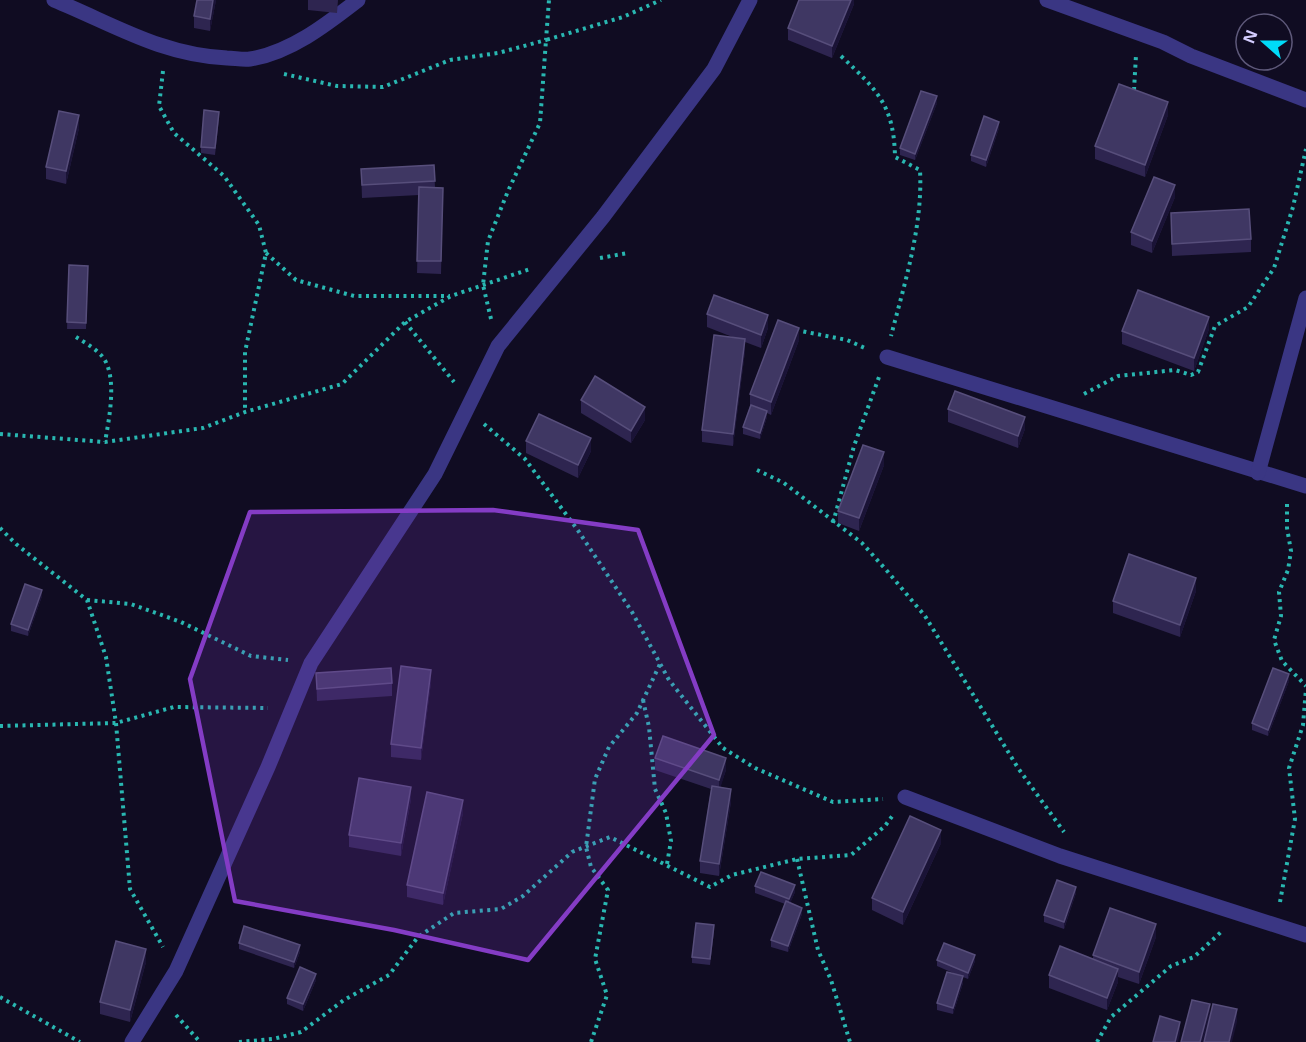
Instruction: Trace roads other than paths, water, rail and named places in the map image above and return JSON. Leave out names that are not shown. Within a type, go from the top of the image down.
[{"type":"street","points":[[54,0],[166,49],[196,56],[250,59],[282,48],[325,26],[358,0]]},
{"type":"street","points":[[132,1042],[176,971],[311,663],[435,474],[498,346],[603,216],[714,69],[750,0]]},
{"type":"street","points":[[1047,0],[1163,42],[1191,56],[1306,100]]},
{"type":"street","points":[[1258,472],[1306,298]]},
{"type":"street","points":[[887,357],[1306,486]]},
{"type":"street","points":[[905,797],[1060,856],[1306,935]]}]
